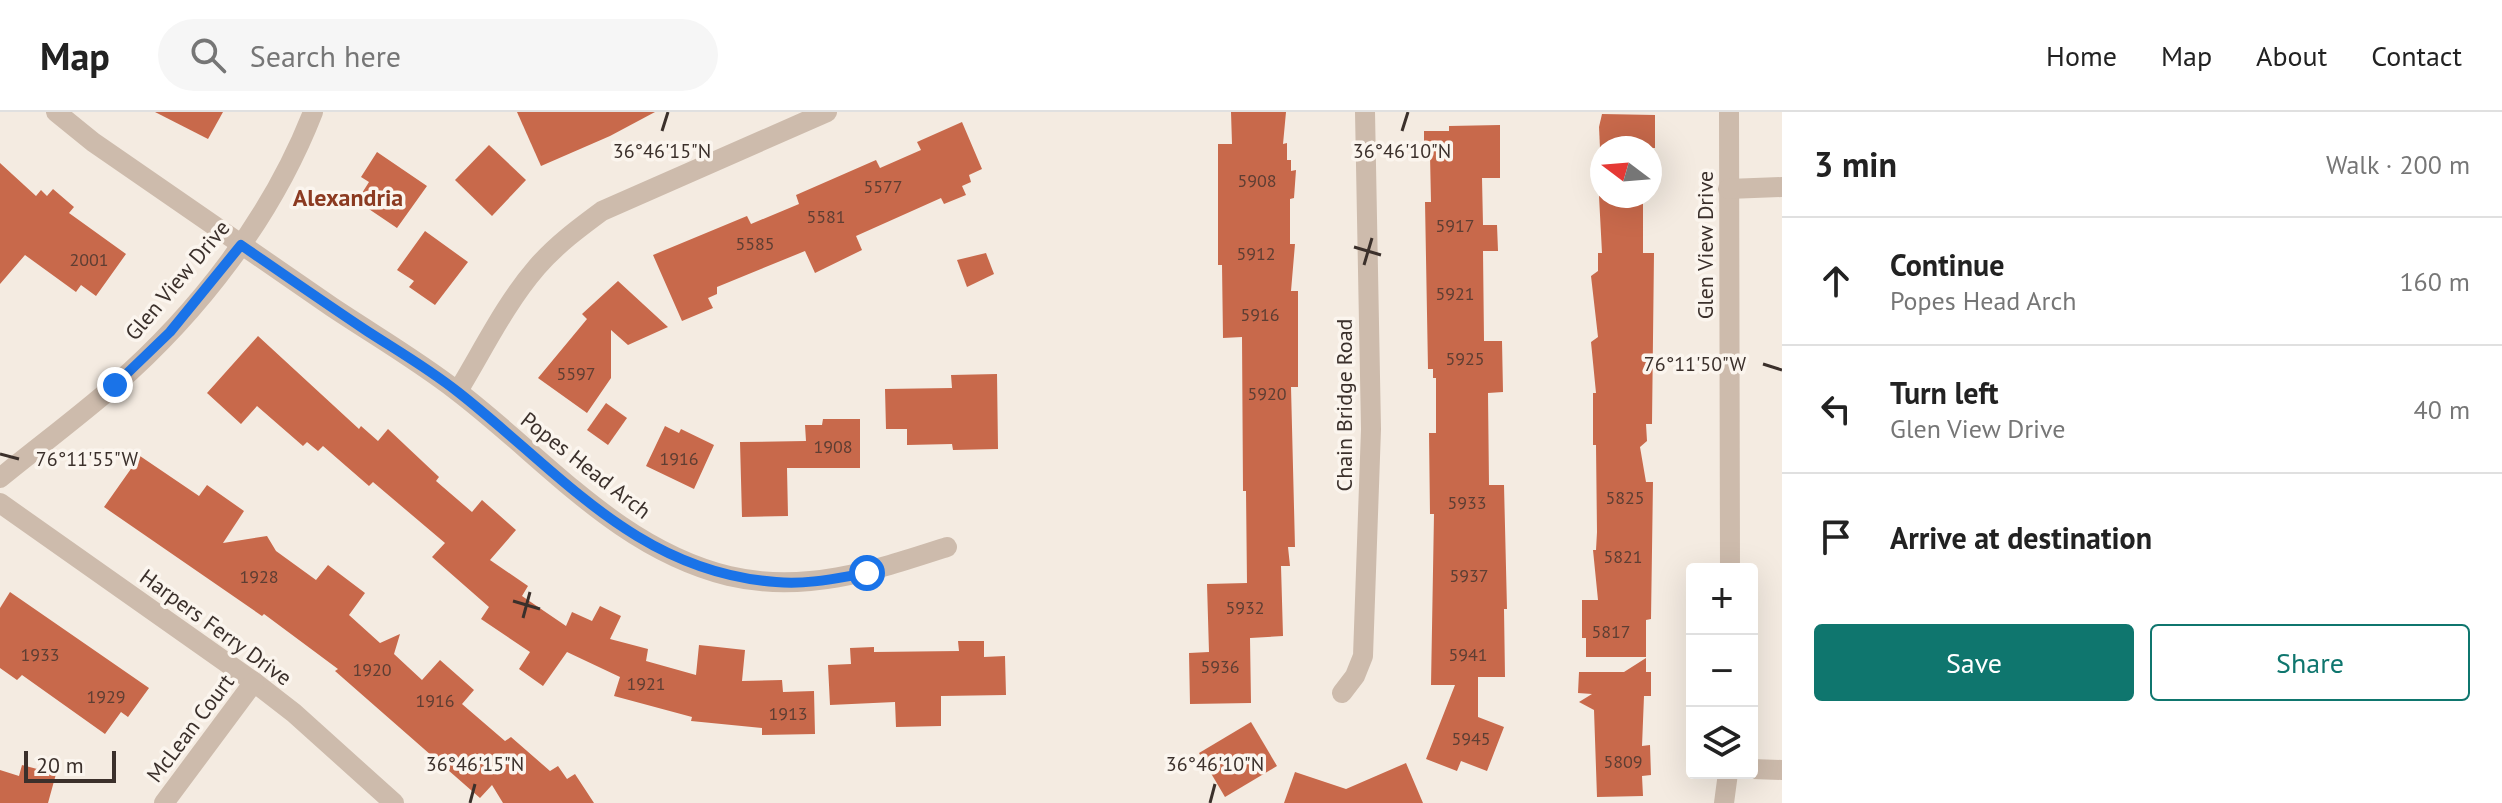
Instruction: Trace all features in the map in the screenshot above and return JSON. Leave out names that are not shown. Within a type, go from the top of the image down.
[{"type":"street","name":"Popes Head Arch","points":[[56,112],[93,142],[241,245],[458,391],[581,497],[627,532],[663,552],[697,566],[747,578],[813,582],[867,573],[947,547]]},
{"type":"street","name":"Glen View Drive","points":[[0,478],[115,385],[170,332],[241,245],[279,186],[313,112]]},
{"type":"street","points":[[458,391],[515,297],[538,267],[572,233],[602,211],[827,112]]},
{"type":"street","name":"Chain Bridge Road","points":[[1342,693],[1355,676],[1363,656],[1371,429],[1365,112]]},
{"type":"street","name":"Glen View Drive","points":[[1729,112],[1730,563]]},
{"type":"street","points":[[1728,189],[1782,187]]},
{"type":"street","name":"Harpers Ferry Drive","points":[[0,503],[254,682],[294,713],[394,803]]},
{"type":"street","name":"McLean Court","points":[[164,803],[254,682]]},
{"type":"street","points":[[1758,769],[1782,770]]},
{"type":"street","points":[[1724,803],[1727,779]]},
{"type":"building","points":[[155,112],[223,112],[208,139]]},
{"type":"building","points":[[517,112],[655,112],[610,136],[541,166]]},
{"type":"building","points":[[1231,112],[1286,112],[1283,144],[1287,143],[1287,160],[1291,160],[1291,171],[1296,170],[1294,198],[1290,199],[1290,244],[1295,244],[1291,291],[1298,291],[1298,387],[1291,387],[1295,547],[1288,547],[1290,566],[1281,566],[1283,636],[1250,638],[1251,703],[1190,704],[1189,653],[1209,652],[1207,584],[1247,583],[1242,337],[1223,338],[1222,265],[1218,265],[1218,144],[1232,144]]},
{"type":"building","points":[[1602,114],[1655,115],[1655,136],[1599,136]]},
{"type":"building","points":[[962,122],[982,169],[969,175],[971,182],[962,186],[966,195],[944,204],[941,198],[856,236],[862,250],[815,273],[805,251],[717,287],[717,294],[708,298],[713,308],[682,321],[653,255],[747,216],[751,224],[799,204],[796,195],[876,160],[880,168],[921,150],[917,142]]},
{"type":"building","points":[[1500,125],[1500,178],[1482,178],[1483,225],[1497,225],[1498,251],[1483,251],[1484,341],[1502,341],[1503,392],[1488,393],[1489,485],[1504,485],[1505,677],[1478,677],[1478,717],[1504,727],[1487,771],[1461,761],[1457,771],[1426,759],[1455,685],[1431,685],[1434,514],[1430,514],[1429,433],[1436,433],[1436,378],[1433,378],[1433,369],[1428,369],[1425,202],[1431,202],[1430,155],[1424,155],[1424,131],[1449,131],[1449,126]]},
{"type":"building","points":[[489,145],[526,180],[492,216],[455,180]]},
{"type":"building","points":[[377,152],[427,186],[397,228],[357,201],[369,182],[361,177]]},
{"type":"building","points":[[0,163],[36,196],[41,190],[47,196],[53,189],[74,207],[69,213],[126,254],[96,296],[81,285],[76,292],[25,255],[0,284]]},
{"type":"building","points":[[1600,208],[1643,208],[1643,253],[1654,253],[1652,424],[1646,424],[1647,441],[1640,447],[1646,482],[1653,482],[1651,619],[1646,620],[1646,657],[1586,657],[1586,638],[1582,638],[1582,600],[1598,600],[1593,550],[1596,550],[1597,532],[1596,445],[1593,445],[1593,393],[1596,393],[1591,342],[1598,337],[1591,276],[1598,271],[1598,253],[1602,253]]},
{"type":"building","points":[[425,231],[468,262],[435,305],[409,287],[414,281],[397,270]]},
{"type":"building","points":[[986,253],[994,274],[967,287],[957,260]]},
{"type":"building","points":[[618,281],[668,327],[628,345],[611,330],[611,378],[587,413],[538,378],[587,319],[582,314]]},
{"type":"building","points":[[258,336],[359,429],[361,426],[378,441],[388,429],[439,477],[436,481],[472,512],[482,500],[516,530],[490,560],[528,586],[522,596],[566,626],[572,612],[592,621],[600,606],[621,616],[610,639],[648,649],[646,661],[696,675],[699,645],[745,650],[742,681],[782,680],[783,692],[814,691],[815,734],[762,735],[762,728],[691,721],[692,717],[614,696],[620,677],[567,652],[543,686],[519,669],[530,652],[481,619],[489,607],[432,557],[445,543],[373,482],[369,486],[323,446],[318,451],[307,442],[303,446],[257,406],[241,424],[207,393]]},
{"type":"building","points":[[997,374],[998,449],[953,450],[952,444],[907,445],[907,429],[886,429],[885,389],[952,388],[951,375]]},
{"type":"building","points":[[606,403],[627,418],[608,445],[587,430]]},
{"type":"building","points":[[823,419],[860,419],[860,468],[787,468],[788,516],[742,517],[740,442],[806,441],[805,425],[822,425]]},
{"type":"building","points":[[665,426],[679,433],[681,429],[714,445],[694,489],[646,466]]},
{"type":"building","points":[[140,456],[199,496],[207,485],[244,511],[223,543],[267,536],[276,551],[316,580],[328,565],[365,593],[349,615],[380,643],[400,634],[394,654],[422,680],[440,660],[474,690],[462,704],[505,741],[511,737],[550,771],[558,766],[567,779],[575,774],[594,803],[503,803],[492,785],[480,798],[335,671],[338,669],[264,614],[262,616],[104,507]]},
{"type":"building","points":[[10,592],[149,688],[128,717],[121,712],[105,734],[22,675],[17,680],[0,668],[0,608]]},
{"type":"building","points":[[958,641],[984,641],[984,657],[1005,656],[1006,695],[941,696],[941,726],[896,727],[895,702],[830,705],[828,665],[851,664],[850,648],[874,647],[874,652],[959,651]]},
{"type":"building","points":[[1646,658],[1646,672],[1651,672],[1651,696],[1644,696],[1642,746],[1650,745],[1651,775],[1642,776],[1643,796],[1597,797],[1594,710],[1579,702],[1592,694],[1578,693],[1579,672],[1624,672]]},
{"type":"building","points":[[1251,722],[1277,766],[1225,797],[1199,753]]},
{"type":"building","points":[[1406,763],[1423,803],[1284,803],[1295,772],[1346,789]]},
{"type":"building","points":[[22,765],[56,774],[48,803],[0,803],[0,770],[19,776]]},
{"type":"district","name":"Alexandria","points":[[348,197]]},
{"type":"route","points":[[115,385],[170,332],[241,245],[458,391],[581,497],[627,532],[663,552],[732,576],[777,582],[813,582],[867,573]]}]
